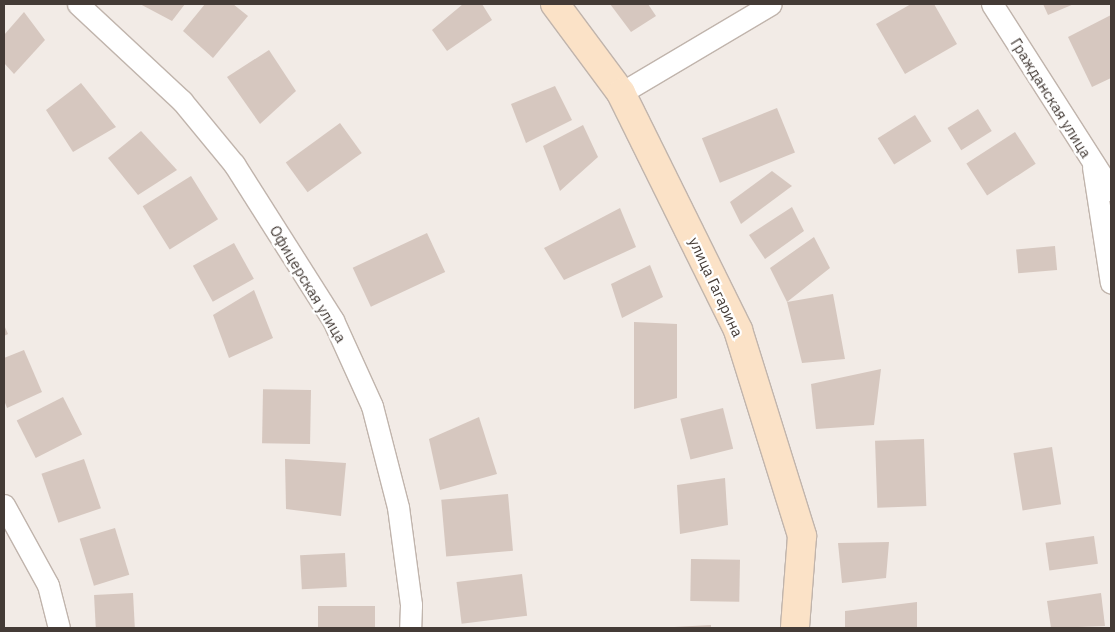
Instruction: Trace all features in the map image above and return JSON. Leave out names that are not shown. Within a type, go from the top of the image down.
[{"type":"main road","name":"улица Гагарина","points":[[555,4],[621,93],[738,330],[802,536],[795,628]]},
{"type":"street","name":"Офицерская улица","points":[[78,4],[182,101],[234,164],[333,320],[372,406],[398,507],[410,605],[410,628]]},
{"type":"street","points":[[621,93],[771,4]]},
{"type":"street","name":"Гражданская улица","points":[[992,4],[1093,166],[1111,190]]},
{"type":"street","points":[[1093,166],[1111,283]]},
{"type":"street","points":[[4,505],[48,585],[59,628]]},
{"type":"building","points":[[140,4],[185,4],[172,21]]},
{"type":"building","points":[[205,4],[233,4],[248,16],[213,58],[183,31]]},
{"type":"building","points":[[463,4],[482,4],[492,20],[447,51],[432,30]]},
{"type":"building","points":[[610,4],[648,4],[656,16],[631,32]]},
{"type":"building","points":[[911,4],[934,4],[957,44],[905,74],[876,24]]},
{"type":"building","points":[[1043,4],[1074,4],[1048,15]]},
{"type":"building","points":[[24,12],[45,40],[14,74],[4,63],[4,35]]},
{"type":"building","points":[[1111,15],[1111,78],[1092,87],[1068,37]]},
{"type":"building","points":[[269,50],[296,91],[260,124],[227,77]]},
{"type":"building","points":[[81,83],[116,127],[73,152],[46,110]]},
{"type":"building","points":[[555,86],[572,120],[526,143],[511,104]]},
{"type":"building","points":[[777,108],[795,153],[720,183],[702,138]]},
{"type":"building","points":[[978,109],[992,131],[961,150],[947,128]]},
{"type":"building","points":[[915,115],[931,141],[894,165],[878,138]]},
{"type":"building","points":[[340,123],[362,153],[308,192],[286,162]]},
{"type":"building","points":[[583,125],[598,157],[560,191],[543,146]]},
{"type":"building","points":[[141,131],[177,170],[138,195],[108,158]]},
{"type":"building","points":[[1015,132],[1036,164],[987,195],[966,164]]},
{"type":"building","points":[[772,171],[792,186],[741,224],[730,202]]},
{"type":"building","points":[[191,176],[218,219],[170,249],[143,206]]},
{"type":"building","points":[[792,207],[804,231],[765,259],[749,235]]},
{"type":"building","points":[[620,208],[636,247],[564,280],[544,248]]},
{"type":"building","points":[[427,233],[445,272],[371,307],[353,268]]},
{"type":"building","points":[[814,237],[830,268],[787,302],[770,268]]},
{"type":"building","points":[[234,243],[254,279],[213,302],[193,266]]},
{"type":"building","points":[[1055,246],[1057,270],[1018,273],[1016,249]]},
{"type":"building","points":[[650,265],[663,297],[622,318],[611,284]]},
{"type":"building","points":[[254,290],[273,338],[229,358],[213,315]]},
{"type":"building","points":[[833,294],[845,359],[802,363],[787,302]]},
{"type":"building","points":[[634,322],[677,324],[677,398],[634,409]]},
{"type":"building","points":[[4,325],[8,334],[4,336]]},
{"type":"building","points":[[24,350],[42,392],[7,408],[4,400],[4,358]]},
{"type":"building","points":[[881,369],[874,425],[816,429],[811,384]]},
{"type":"building","points":[[263,389],[311,390],[310,444],[262,443]]},
{"type":"building","points":[[63,397],[82,434],[36,458],[17,421]]},
{"type":"building","points":[[723,408],[733,449],[690,459],[680,419]]},
{"type":"building","points":[[479,417],[497,474],[440,490],[429,439]]},
{"type":"building","points":[[924,439],[926,506],[877,508],[875,441]]},
{"type":"building","points":[[1052,447],[1061,504],[1023,510],[1013,453]]},
{"type":"building","points":[[84,459],[101,508],[58,523],[41,474]]},
{"type":"building","points":[[285,459],[346,463],[341,516],[286,509]]},
{"type":"building","points":[[725,478],[728,525],[680,534],[677,485]]},
{"type":"building","points":[[508,494],[513,551],[446,557],[441,500]]},
{"type":"building","points":[[115,528],[129,575],[94,586],[80,539]]},
{"type":"building","points":[[1094,536],[1098,564],[1049,571],[1045,543]]},
{"type":"building","points":[[889,542],[886,578],[842,583],[838,543]]},
{"type":"building","points":[[345,553],[347,587],[302,589],[300,555]]},
{"type":"building","points":[[691,559],[740,560],[739,602],[690,601]]},
{"type":"building","points":[[522,574],[527,616],[462,624],[456,582]]},
{"type":"building","points":[[133,593],[135,628],[96,628],[94,595]]},
{"type":"building","points":[[1101,593],[1105,626],[1051,628],[1047,601]]},
{"type":"building","points":[[917,602],[917,628],[845,628],[845,611]]},
{"type":"building","points":[[318,606],[375,606],[375,628],[318,628]]},
{"type":"building","points":[[711,625],[711,628],[674,628],[674,627]]}]
